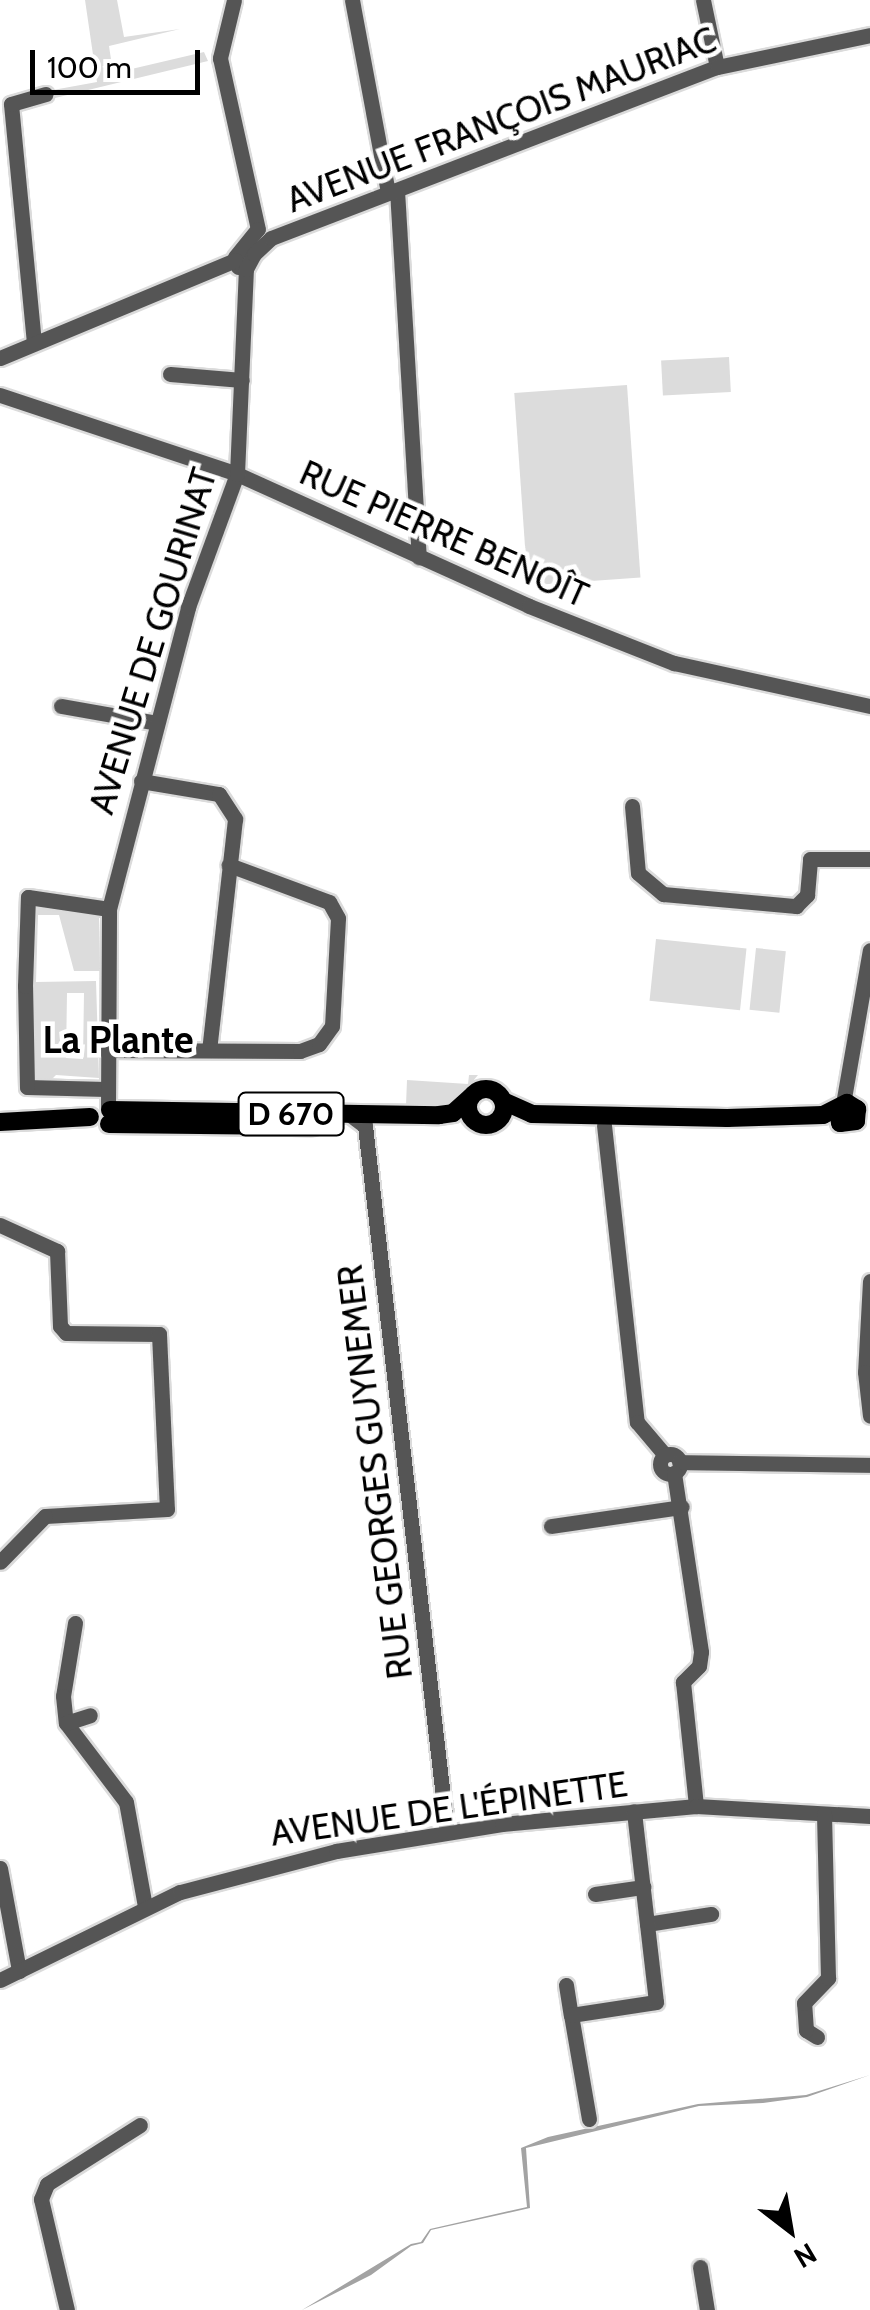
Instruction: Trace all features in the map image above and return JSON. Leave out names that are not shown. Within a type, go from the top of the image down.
[{"type":"main road","points":[[502,1110],[487,1126],[472,1119],[472,1097],[487,1089],[502,1110],[532,1125],[853,1114]]},
{"type":"main road","name":"D 670","points":[[0,1122],[104,1109],[453,1113],[472,1097]]},
{"type":"main road","name":"D 670","points":[[104,1109],[365,1126],[472,1119]]},
{"type":"main road","points":[[502,1110],[532,1114],[756,1118],[853,1114]]},
{"type":"street","points":[[234,0],[220,58],[265,234]]},
{"type":"street","points":[[352,0],[393,192],[419,557]]},
{"type":"street","points":[[703,0],[717,66]]},
{"type":"street","name":"AVENUE FRANÇOIS MAURIAC","points":[[0,358],[240,264],[265,234],[393,192],[717,66],[870,35]]},
{"type":"street","points":[[34,342],[12,104],[46,94]]},
{"type":"street","name":"AVENUE DE GOURINAT","points":[[104,1109],[109,909],[188,606],[237,474],[242,380],[240,264]]},
{"type":"street","points":[[170,374],[242,380]]},
{"type":"street","name":"RUE PIERRE BENOÎT","points":[[0,395],[237,474],[419,557],[674,663],[870,706]]},
{"type":"street","points":[[61,706],[157,723]]},
{"type":"street","points":[[141,782],[219,794],[230,804],[230,866],[209,1049]]},
{"type":"street","points":[[632,806],[638,873],[663,894],[796,906],[808,895],[810,859],[870,859]]},
{"type":"street","points":[[105,1050],[300,1051],[319,1044],[332,1026],[338,918],[329,902],[318,892],[230,866]]},
{"type":"street","points":[[104,1109],[26,1087],[28,897],[109,909]]},
{"type":"street","points":[[853,1114],[870,950]]},
{"type":"street","points":[[349,1114],[365,1126]]},
{"type":"street","points":[[604,1125],[638,1422],[673,1464],[682,1507],[699,1666],[683,1682],[696,1806]]},
{"type":"street","name":"RUE GEORGES GUYNEMER","points":[[365,1126],[447,1832]]},
{"type":"street","points":[[0,1225],[58,1251],[60,1326],[66,1333],[160,1334],[167,1510],[45,1516],[0,1562]]},
{"type":"street","points":[[870,1281],[870,1416]]},
{"type":"street","points":[[673,1464],[870,1465]]},
{"type":"street","points":[[551,1526],[682,1507]]},
{"type":"street","points":[[75,1622],[63,1696],[66,1723],[126,1802],[144,1907]]},
{"type":"street","points":[[66,1723],[90,1715]]},
{"type":"street","name":"AVENUE DE L'ÉPINETTE","points":[[0,1980],[144,1907],[269,1864],[447,1832],[696,1806],[870,1816]]},
{"type":"street","points":[[571,2015],[656,2002],[634,1812]]},
{"type":"street","points":[[817,2037],[806,2030],[804,2003],[828,1978],[824,1814]]},
{"type":"street","points":[[0,1868],[19,1971]]},
{"type":"street","points":[[595,1894],[643,1887]]},
{"type":"street","points":[[647,1924],[712,1914]]},
{"type":"street","points":[[566,1985],[588,2120]]},
{"type":"street","points":[[67,2310],[41,2198],[47,2184],[140,2125]]},
{"type":"street","points":[[700,2267],[707,2310]]},
{"type":"shaded area","points":[[85,0],[117,0],[124,37],[180,29],[109,46],[112,66],[123,71],[204,52],[208,61],[55,98],[53,90],[97,82]]},
{"type":"shaded area","points":[[729,357],[731,392],[663,396],[661,361]]},
{"type":"shaded area","points":[[627,385],[640,578],[528,585],[514,393]]},
{"type":"shaded area","points":[[39,902],[99,918],[100,971],[74,971],[59,915],[38,915],[36,982],[96,981],[99,1078],[56,1075],[48,1083],[31,1076],[33,907]],"holes":[[[67,993],[84,993],[83,1059],[66,1058]]]},
{"type":"shaded area","points":[[656,939],[747,949],[740,1010],[650,1001]]},
{"type":"shaded area","points":[[756,948],[786,951],[779,1013],[750,1010]]},
{"type":"shaded area","points":[[469,1075],[478,1075],[452,1106],[406,1105],[407,1080],[468,1084]]},
{"type":"shaded area","points":[[870,2075],[807,2097],[699,2106],[526,2148],[530,2208],[431,2230],[423,2243],[411,2246],[371,2275],[302,2310],[411,2244],[421,2242],[430,2229],[527,2207],[521,2148],[548,2137],[698,2104],[806,2095]]},
{"type":"district","name":"La Plante","points":[[118,1040]]}]
